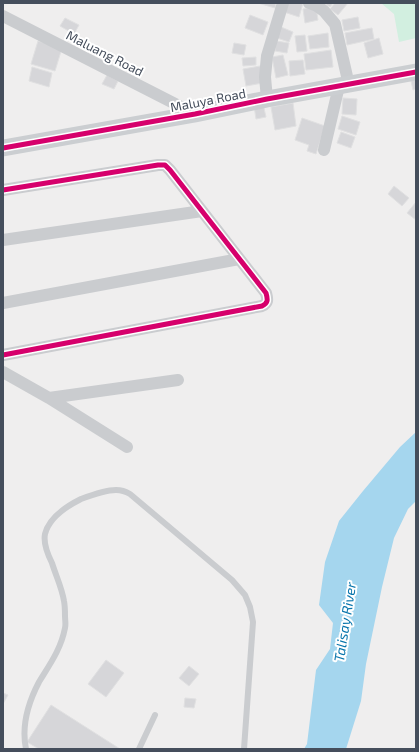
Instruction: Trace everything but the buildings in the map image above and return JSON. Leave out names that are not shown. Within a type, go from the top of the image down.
[{"type":"street","points":[[267,99],[267,56],[283,3]]},
{"type":"street","points":[[309,3],[324,11],[334,24],[344,86],[324,150]]},
{"type":"street","name":"Maluang Road","points":[[3,16],[195,114]]},
{"type":"street","name":"Maluya Road","points":[[3,148],[195,114],[267,99],[416,72]]},
{"type":"street","points":[[3,190],[150,166],[165,165],[266,293],[268,301],[262,306],[3,354]]},
{"type":"street","points":[[3,240],[202,212]]},
{"type":"street","points":[[3,303],[239,259]]},
{"type":"street","points":[[3,372],[49,398],[127,447]]},
{"type":"street","points":[[49,398],[178,380]]},
{"type":"lane","points":[[26,749],[24,724],[30,701],[62,643],[66,626],[65,602],[45,546],[45,535],[53,519],[71,504],[86,497],[114,490],[124,491],[130,494],[232,580],[245,595],[250,607],[253,622],[244,749]]},
{"type":"lane","points":[[139,749],[155,715]]},
{"type":"green space","points":[[381,3],[416,3],[416,38],[399,42],[394,14]]},
{"type":"water","name":"Talisay River","points":[[416,432],[416,501],[408,509],[394,538],[366,664],[361,701],[346,749],[304,749],[307,744],[316,670],[330,649],[333,623],[319,605],[325,562],[339,521],[400,447]]},
{"type":"cycle path","points":[[3,148],[195,114],[267,99],[416,72]]},
{"type":"cycle path","points":[[3,190],[165,165],[266,293],[267,299],[265,304],[262,306],[3,355]]}]
